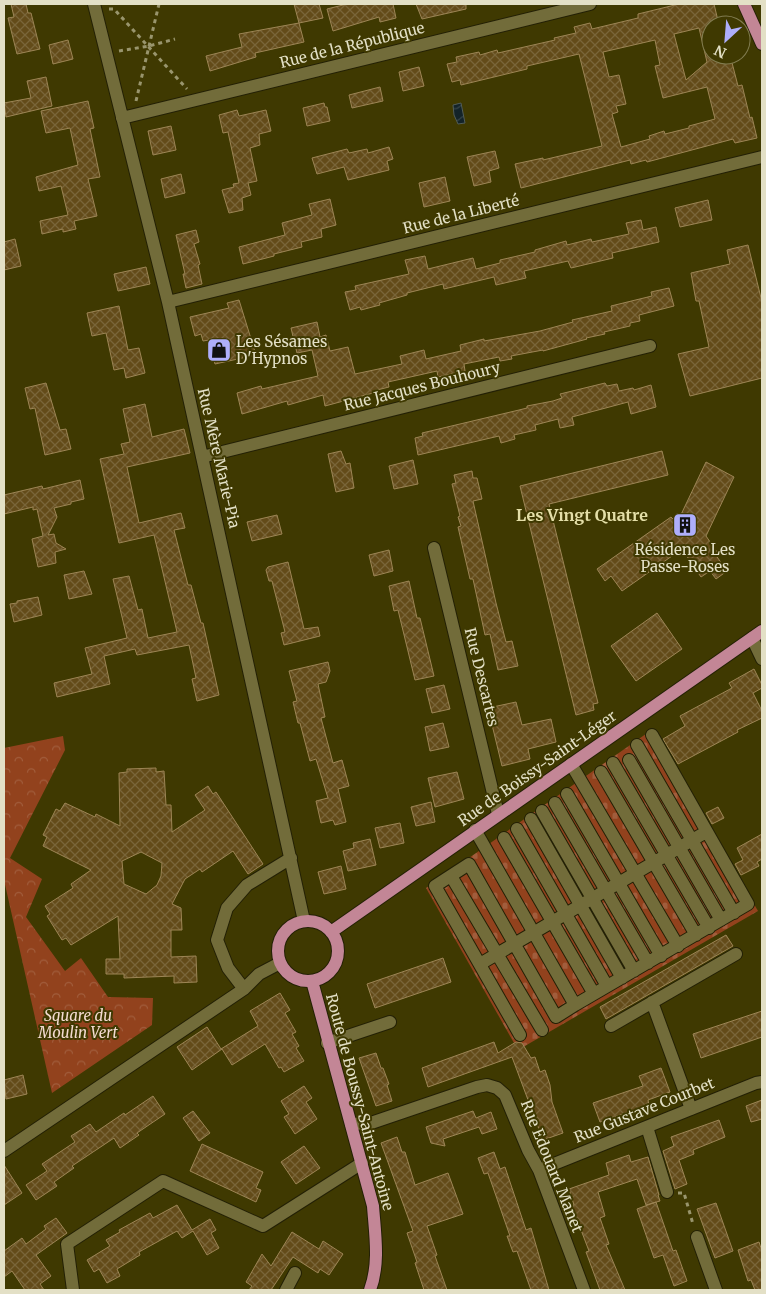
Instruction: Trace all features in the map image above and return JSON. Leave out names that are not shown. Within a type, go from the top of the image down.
[{"type":"main road","points":[[744,4],[762,44]]},
{"type":"main road","name":"Rue de Boissy-Saint-Léger","points":[[331,932],[757,634]]},
{"type":"main road","points":[[304,921],[314,921],[331,932],[336,940],[338,949],[334,966],[328,974],[312,981],[293,977],[285,971],[280,963],[278,944],[287,929],[304,921]]},
{"type":"main road","name":"Route de Boussy-Saint-Antoine","points":[[312,981],[327,1043],[373,1206],[376,1264],[372,1289]]},
{"type":"street","name":"Rue de la République","points":[[122,118],[590,4]]},
{"type":"street","name":"Rue Mère Marie-Pia","points":[[95,7],[168,302],[304,921]]},
{"type":"street","name":"Rue de la Liberté","points":[[168,302],[762,157]]},
{"type":"street","name":"Rue Jacques Bouhoury","points":[[202,457],[650,346]]},
{"type":"street","name":"Rue Descartes","points":[[434,548],[498,814]]},
{"type":"street","points":[[757,634],[762,659]]},
{"type":"street","points":[[520,1035],[435,886],[469,864],[556,1017],[748,904],[652,735]]},
{"type":"street","points":[[638,745],[734,913]]},
{"type":"street","points":[[629,760],[721,920]]},
{"type":"street","points":[[613,763],[709,928]]},
{"type":"street","points":[[571,764],[678,946]]},
{"type":"street","points":[[601,772],[696,935]]},
{"type":"street","points":[[567,794],[661,956]]},
{"type":"street","points":[[555,803],[648,963]]},
{"type":"street","points":[[542,811],[634,971]]},
{"type":"street","points":[[531,820],[622,978]]},
{"type":"street","points":[[517,829],[607,986]]},
{"type":"street","points":[[475,830],[575,1005]]},
{"type":"street","points":[[480,964],[706,832]]},
{"type":"street","points":[[504,838],[594,994]]},
{"type":"street","points":[[244,989],[228,968],[217,940],[228,908],[247,885],[291,858]]},
{"type":"street","points":[[451,876],[542,1030]]},
{"type":"street","points":[[611,1026],[736,954]]},
{"type":"street","points":[[4,1151],[244,989],[259,974],[280,963]]},
{"type":"street","points":[[652,1002],[691,1109]]},
{"type":"street","points":[[327,1043],[390,1022]]},
{"type":"street","name":"Rue Gustave Courbet","points":[[539,1170],[762,1082]]},
{"type":"street","name":"Rue Edouard Manet","points":[[351,1124],[371,1123],[487,1085],[497,1088],[505,1096],[528,1150],[539,1170],[584,1290]]},
{"type":"street","points":[[647,1127],[667,1192]]},
{"type":"street","points":[[73,1290],[68,1244],[163,1181],[263,1226],[362,1163]]},
{"type":"street","points":[[697,1237],[716,1290]]},
{"type":"street","points":[[286,1290],[295,1274]]},
{"type":"path","points":[[138,114],[136,102],[159,4]]},
{"type":"path","points":[[95,7],[114,9],[184,84],[194,100]]},
{"type":"path","points":[[106,54],[175,39]]},
{"type":"path","points":[[667,1192],[684,1193],[697,1237]]},
{"type":"green space","points":[[653,729],[758,911],[518,1050],[426,888]]},
{"type":"green space","name":"Square du Moulin Vert","points":[[63,736],[65,750],[10,858],[42,879],[26,917],[65,971],[81,958],[108,997],[153,998],[152,1025],[52,1093],[4,880],[4,748]]},
{"type":"water","points":[[461,103],[465,123],[458,124],[454,115],[453,105]]},
{"type":"building","points":[[11,4],[26,4],[28,13],[31,13],[40,49],[17,54],[8,18],[14,17]]},
{"type":"building","points":[[294,4],[319,4],[323,18],[299,23]]},
{"type":"building","points":[[347,4],[393,4],[396,18],[380,22],[379,17],[333,31],[327,9]]},
{"type":"building","points":[[416,4],[466,4],[466,9],[422,19]]},
{"type":"building","points":[[679,4],[714,4],[717,15],[701,15],[701,36],[699,28],[674,34],[686,80],[704,65],[733,65],[738,86],[742,85],[757,138],[735,143],[733,139],[647,162],[646,160],[631,164],[630,160],[521,188],[515,164],[543,158],[543,160],[602,146],[579,54],[527,66],[527,69],[461,85],[460,80],[452,82],[447,64],[457,62],[456,57],[479,52],[480,55],[497,50],[498,53],[555,40],[554,38],[576,33],[574,27],[590,23],[592,29],[638,18],[638,14]],"holes":[[[655,40],[660,65],[655,66],[663,98],[707,87],[715,119],[665,134],[664,131],[649,136],[650,139],[621,147],[612,114],[618,112],[616,106],[626,104],[619,75],[609,77],[603,52]]]},
{"type":"building","points":[[299,23],[304,42],[255,53],[256,57],[210,71],[206,56],[242,47],[239,34]]},
{"type":"building","points":[[68,40],[73,59],[53,64],[49,45]]},
{"type":"building","points":[[419,67],[424,86],[403,91],[399,72]]},
{"type":"building","points":[[46,77],[52,106],[6,117],[4,103],[31,98],[27,81]]},
{"type":"building","points":[[380,87],[383,101],[352,108],[349,95]]},
{"type":"building","points":[[88,101],[94,128],[90,129],[100,177],[88,179],[97,216],[74,221],[76,229],[63,232],[63,229],[42,234],[40,221],[68,215],[61,186],[39,191],[36,177],[78,165],[70,128],[46,133],[41,111]]},
{"type":"building","points":[[324,103],[325,107],[327,107],[330,121],[307,126],[303,108]]},
{"type":"building","points":[[237,110],[239,116],[266,110],[271,131],[259,134],[260,145],[250,148],[257,181],[248,183],[251,195],[242,198],[243,210],[229,213],[222,190],[234,187],[233,184],[239,183],[228,132],[223,133],[219,115]]},
{"type":"building","points":[[171,126],[176,150],[153,155],[148,131]]},
{"type":"building","points":[[389,147],[393,159],[387,161],[389,170],[348,180],[344,167],[317,174],[312,158],[347,149],[349,153],[367,149],[368,153]]},
{"type":"building","points":[[495,151],[499,168],[489,171],[491,182],[474,186],[467,157]]},
{"type":"building","points":[[181,174],[185,193],[165,198],[161,179]]},
{"type":"building","points":[[445,177],[450,201],[424,207],[419,183]]},
{"type":"building","points":[[330,199],[336,225],[321,229],[322,237],[301,242],[302,247],[243,264],[239,247],[285,235],[282,223],[312,215],[309,204]]},
{"type":"building","points":[[708,200],[712,220],[680,227],[675,208]]},
{"type":"building","points":[[641,220],[643,230],[656,227],[659,242],[612,253],[613,258],[571,268],[568,261],[524,271],[526,278],[496,285],[494,277],[444,289],[443,284],[407,293],[407,295],[379,303],[380,305],[361,310],[360,307],[350,310],[345,292],[356,290],[355,286],[409,274],[405,260],[425,256],[428,269],[473,258],[476,269],[566,241],[567,245],[591,239],[592,242],[629,234],[626,223]]},
{"type":"building","points":[[196,230],[199,242],[194,244],[200,264],[198,265],[202,284],[186,288],[183,274],[185,274],[176,235]]},
{"type":"building","points":[[15,239],[21,266],[4,270],[4,242]]},
{"type":"building","points":[[748,245],[762,302],[762,378],[690,396],[678,354],[709,347],[699,301],[696,301],[691,273],[730,264],[727,250]]},
{"type":"building","points":[[146,267],[150,284],[118,291],[114,274]]},
{"type":"building","points":[[669,288],[674,306],[639,315],[640,321],[630,323],[630,326],[604,332],[605,334],[543,351],[511,356],[512,359],[500,361],[499,357],[464,364],[465,371],[438,377],[437,371],[388,382],[389,387],[325,406],[323,395],[288,405],[287,401],[242,414],[237,393],[261,386],[262,389],[318,376],[312,350],[297,353],[291,328],[317,322],[320,337],[326,335],[330,351],[348,347],[355,374],[402,364],[400,356],[424,350],[426,359],[461,351],[460,345],[484,339],[484,341],[540,331],[573,322],[572,320],[612,311],[611,306],[652,296],[651,292]]},
{"type":"building","points":[[239,300],[256,355],[215,364],[209,340],[203,341],[201,334],[195,336],[190,317],[229,308],[227,303]]},
{"type":"building","points":[[119,306],[128,350],[139,348],[145,373],[126,378],[124,368],[114,370],[106,333],[92,336],[87,313]]},
{"type":"building","points":[[46,383],[60,430],[66,429],[71,449],[45,455],[35,408],[30,409],[25,388]]},
{"type":"building","points":[[605,383],[607,386],[617,384],[619,391],[633,388],[634,390],[651,385],[656,407],[631,414],[628,402],[572,417],[574,425],[560,428],[558,419],[535,425],[536,430],[514,435],[515,439],[501,443],[499,436],[418,455],[415,438],[423,436],[422,433],[553,401],[562,398],[560,394]]},
{"type":"building","points":[[145,404],[152,437],[184,429],[190,453],[127,467],[139,523],[181,513],[185,528],[174,530],[188,585],[191,585],[201,623],[203,623],[219,695],[197,701],[192,679],[196,678],[189,645],[137,655],[135,649],[104,656],[110,684],[57,697],[54,683],[92,674],[85,648],[127,638],[113,579],[129,576],[138,610],[142,609],[148,638],[177,632],[154,535],[119,543],[100,459],[124,454],[121,444],[130,442],[123,409]]},
{"type":"building","points":[[341,451],[346,464],[350,463],[354,488],[336,492],[328,454]]},
{"type":"building","points":[[662,451],[668,475],[549,504],[598,703],[593,704],[594,710],[576,715],[520,486]]},
{"type":"building","points":[[413,460],[418,484],[394,489],[389,466]]},
{"type":"building","name":"Résidence Les Passe-Roses","points":[[706,462],[734,477],[706,536],[717,552],[715,554],[727,571],[716,579],[710,571],[701,577],[682,549],[622,591],[611,576],[605,581],[597,569],[671,517],[677,523]]},
{"type":"building","points":[[472,471],[473,478],[477,478],[482,499],[473,501],[496,603],[506,642],[512,641],[518,666],[498,670],[490,634],[485,635],[473,579],[470,579],[458,527],[461,526],[458,517],[460,516],[452,484],[456,483],[454,475]]},
{"type":"building","points":[[80,480],[84,499],[54,508],[57,517],[48,535],[54,534],[56,543],[66,549],[55,552],[56,563],[38,567],[32,539],[43,536],[37,509],[33,510],[33,507],[4,514],[4,495],[42,486],[43,489]]},
{"type":"building","points":[[277,515],[282,534],[252,541],[247,522]]},
{"type":"building","points":[[389,550],[393,571],[374,576],[369,555]]},
{"type":"building","points":[[288,562],[304,629],[318,627],[320,636],[284,645],[281,633],[285,632],[272,581],[269,581],[266,570],[268,567]]},
{"type":"building","points":[[84,571],[92,594],[69,599],[64,575]]},
{"type":"building","points":[[409,581],[417,618],[420,618],[434,676],[415,680],[398,610],[394,611],[389,586]]},
{"type":"building","points":[[38,597],[42,615],[14,622],[10,604]]},
{"type":"building","points":[[657,613],[682,649],[636,681],[611,646]]},
{"type":"building","points":[[328,662],[330,671],[326,682],[318,684],[325,717],[321,718],[333,763],[342,760],[349,786],[338,789],[346,822],[335,825],[333,820],[321,823],[316,801],[328,798],[316,759],[310,761],[300,723],[298,723],[293,702],[297,701],[289,671]]},
{"type":"building","points":[[754,669],[762,685],[762,688],[753,693],[762,711],[762,718],[678,764],[663,739],[685,726],[680,716],[732,688],[729,683]]},
{"type":"building","points":[[444,685],[450,709],[432,713],[426,689]]},
{"type":"building","points":[[516,702],[522,725],[551,719],[556,742],[528,749],[530,759],[502,766],[488,708]]},
{"type":"building","points":[[443,723],[449,747],[430,751],[425,727]]},
{"type":"building","points":[[156,768],[156,772],[164,771],[166,805],[171,805],[172,832],[205,810],[195,795],[208,786],[213,794],[216,792],[263,864],[248,874],[233,851],[202,872],[200,869],[185,879],[172,904],[181,908],[182,930],[171,930],[171,957],[196,956],[197,982],[174,983],[174,976],[124,978],[124,974],[106,974],[106,959],[120,959],[118,916],[71,945],[66,938],[62,940],[47,916],[50,914],[45,906],[73,888],[71,884],[91,870],[43,846],[47,837],[43,835],[56,809],[60,811],[65,803],[95,817],[96,814],[120,826],[119,773],[127,772],[127,769]],"holes":[[[141,852],[162,863],[161,876],[157,885],[146,894],[124,884],[122,861]]]},
{"type":"building","points":[[457,772],[464,799],[435,807],[428,778]]},
{"type":"building","points":[[431,802],[435,822],[416,826],[411,807]]},
{"type":"building","points":[[718,807],[724,818],[712,824],[706,813]]},
{"type":"building","points":[[400,823],[404,843],[380,848],[375,828]]},
{"type":"building","points":[[762,834],[762,859],[757,862],[759,866],[741,875],[735,864],[743,860],[737,848]]},
{"type":"building","points":[[370,839],[376,865],[348,871],[343,851],[354,848],[353,843]]},
{"type":"building","points":[[341,866],[346,889],[324,894],[318,872]]},
{"type":"building","points":[[726,935],[733,946],[606,1019],[600,1007]]},
{"type":"building","points":[[443,958],[451,982],[375,1008],[367,984]]},
{"type":"building","points":[[280,993],[290,1010],[285,1013],[296,1032],[292,1034],[299,1046],[296,1048],[304,1061],[284,1072],[281,1067],[279,1068],[265,1044],[232,1065],[222,1049],[192,1070],[177,1047],[207,1027],[221,1049],[258,1026],[250,1011]]},
{"type":"building","points":[[762,1011],[762,1037],[701,1058],[693,1034]]},
{"type":"building","points":[[494,1042],[498,1053],[516,1042],[522,1043],[531,1058],[535,1057],[540,1072],[545,1070],[550,1085],[552,1102],[563,1133],[543,1140],[512,1057],[428,1087],[422,1068]]},
{"type":"building","points":[[376,1053],[389,1084],[387,1085],[392,1101],[376,1106],[359,1058]]},
{"type":"building","points":[[661,1068],[670,1092],[648,1100],[649,1105],[600,1122],[593,1103],[643,1086],[639,1076]]},
{"type":"building","points":[[23,1075],[27,1094],[6,1099],[4,1080]]},
{"type":"building","points":[[304,1086],[312,1098],[306,1102],[317,1119],[295,1134],[284,1117],[289,1114],[281,1101]]},
{"type":"building","points":[[153,1096],[165,1114],[137,1133],[139,1135],[120,1148],[114,1138],[72,1166],[74,1168],[54,1182],[57,1186],[36,1200],[26,1185],[47,1171],[42,1164],[75,1142],[71,1136],[90,1124],[96,1132]]},
{"type":"building","points":[[762,1100],[762,1119],[751,1122],[746,1106]]},
{"type":"building","points":[[193,1111],[210,1133],[199,1141],[183,1118]]},
{"type":"building","points":[[473,1111],[476,1118],[491,1112],[497,1129],[482,1134],[479,1127],[443,1139],[445,1146],[431,1143],[426,1127]]},
{"type":"building","points":[[719,1120],[725,1137],[693,1150],[694,1154],[679,1160],[687,1184],[675,1189],[663,1151],[674,1146],[671,1137]]},
{"type":"building","points":[[397,1137],[402,1152],[405,1152],[415,1185],[448,1173],[463,1214],[427,1226],[447,1290],[424,1290],[415,1263],[417,1262],[407,1233],[413,1231],[381,1143]]},
{"type":"building","points":[[202,1144],[263,1172],[256,1188],[261,1190],[256,1202],[190,1171]]},
{"type":"building","points":[[304,1146],[320,1168],[296,1184],[281,1162]]},
{"type":"building","points":[[494,1152],[500,1169],[505,1167],[526,1230],[531,1228],[549,1290],[531,1290],[517,1251],[513,1252],[507,1236],[510,1236],[488,1173],[484,1174],[478,1158]]},
{"type":"building","points":[[629,1155],[631,1162],[648,1157],[660,1201],[646,1205],[637,1179],[598,1192],[605,1216],[600,1218],[609,1244],[606,1245],[625,1290],[600,1290],[586,1252],[589,1251],[578,1222],[575,1223],[569,1207],[574,1205],[569,1189],[609,1175],[606,1163]]},
{"type":"building","points":[[4,1165],[22,1193],[4,1205]]},
{"type":"building","points":[[656,1202],[673,1251],[676,1250],[687,1281],[674,1286],[663,1255],[654,1258],[637,1209]]},
{"type":"building","points":[[716,1203],[733,1251],[715,1258],[697,1209]]},
{"type":"building","points":[[177,1205],[192,1230],[210,1219],[216,1230],[211,1233],[219,1248],[207,1255],[193,1231],[182,1238],[177,1231],[139,1252],[140,1255],[117,1269],[120,1276],[107,1283],[99,1269],[94,1272],[87,1260],[110,1246],[106,1240],[120,1232],[119,1230],[150,1213],[153,1218]]},
{"type":"building","points":[[56,1218],[67,1233],[36,1255],[51,1276],[40,1284],[44,1290],[25,1290],[12,1271],[4,1277],[4,1251],[22,1238],[26,1244],[46,1229],[44,1226]]},
{"type":"building","points":[[292,1232],[319,1249],[323,1241],[343,1254],[329,1275],[320,1269],[318,1273],[293,1257],[271,1290],[249,1290],[252,1286],[246,1282],[262,1254],[271,1266]]},
{"type":"building","points":[[759,1242],[762,1251],[762,1290],[755,1290],[751,1280],[748,1281],[738,1250]]},
{"type":"place","name":"Les Sésames D'Hypnos","points":[[219,350]]},
{"type":"place","name":"Résidence Les Passe-Roses","points":[[685,525]]},
{"type":"district","name":"Les Vingt Quatre","points":[[582,515]]}]
